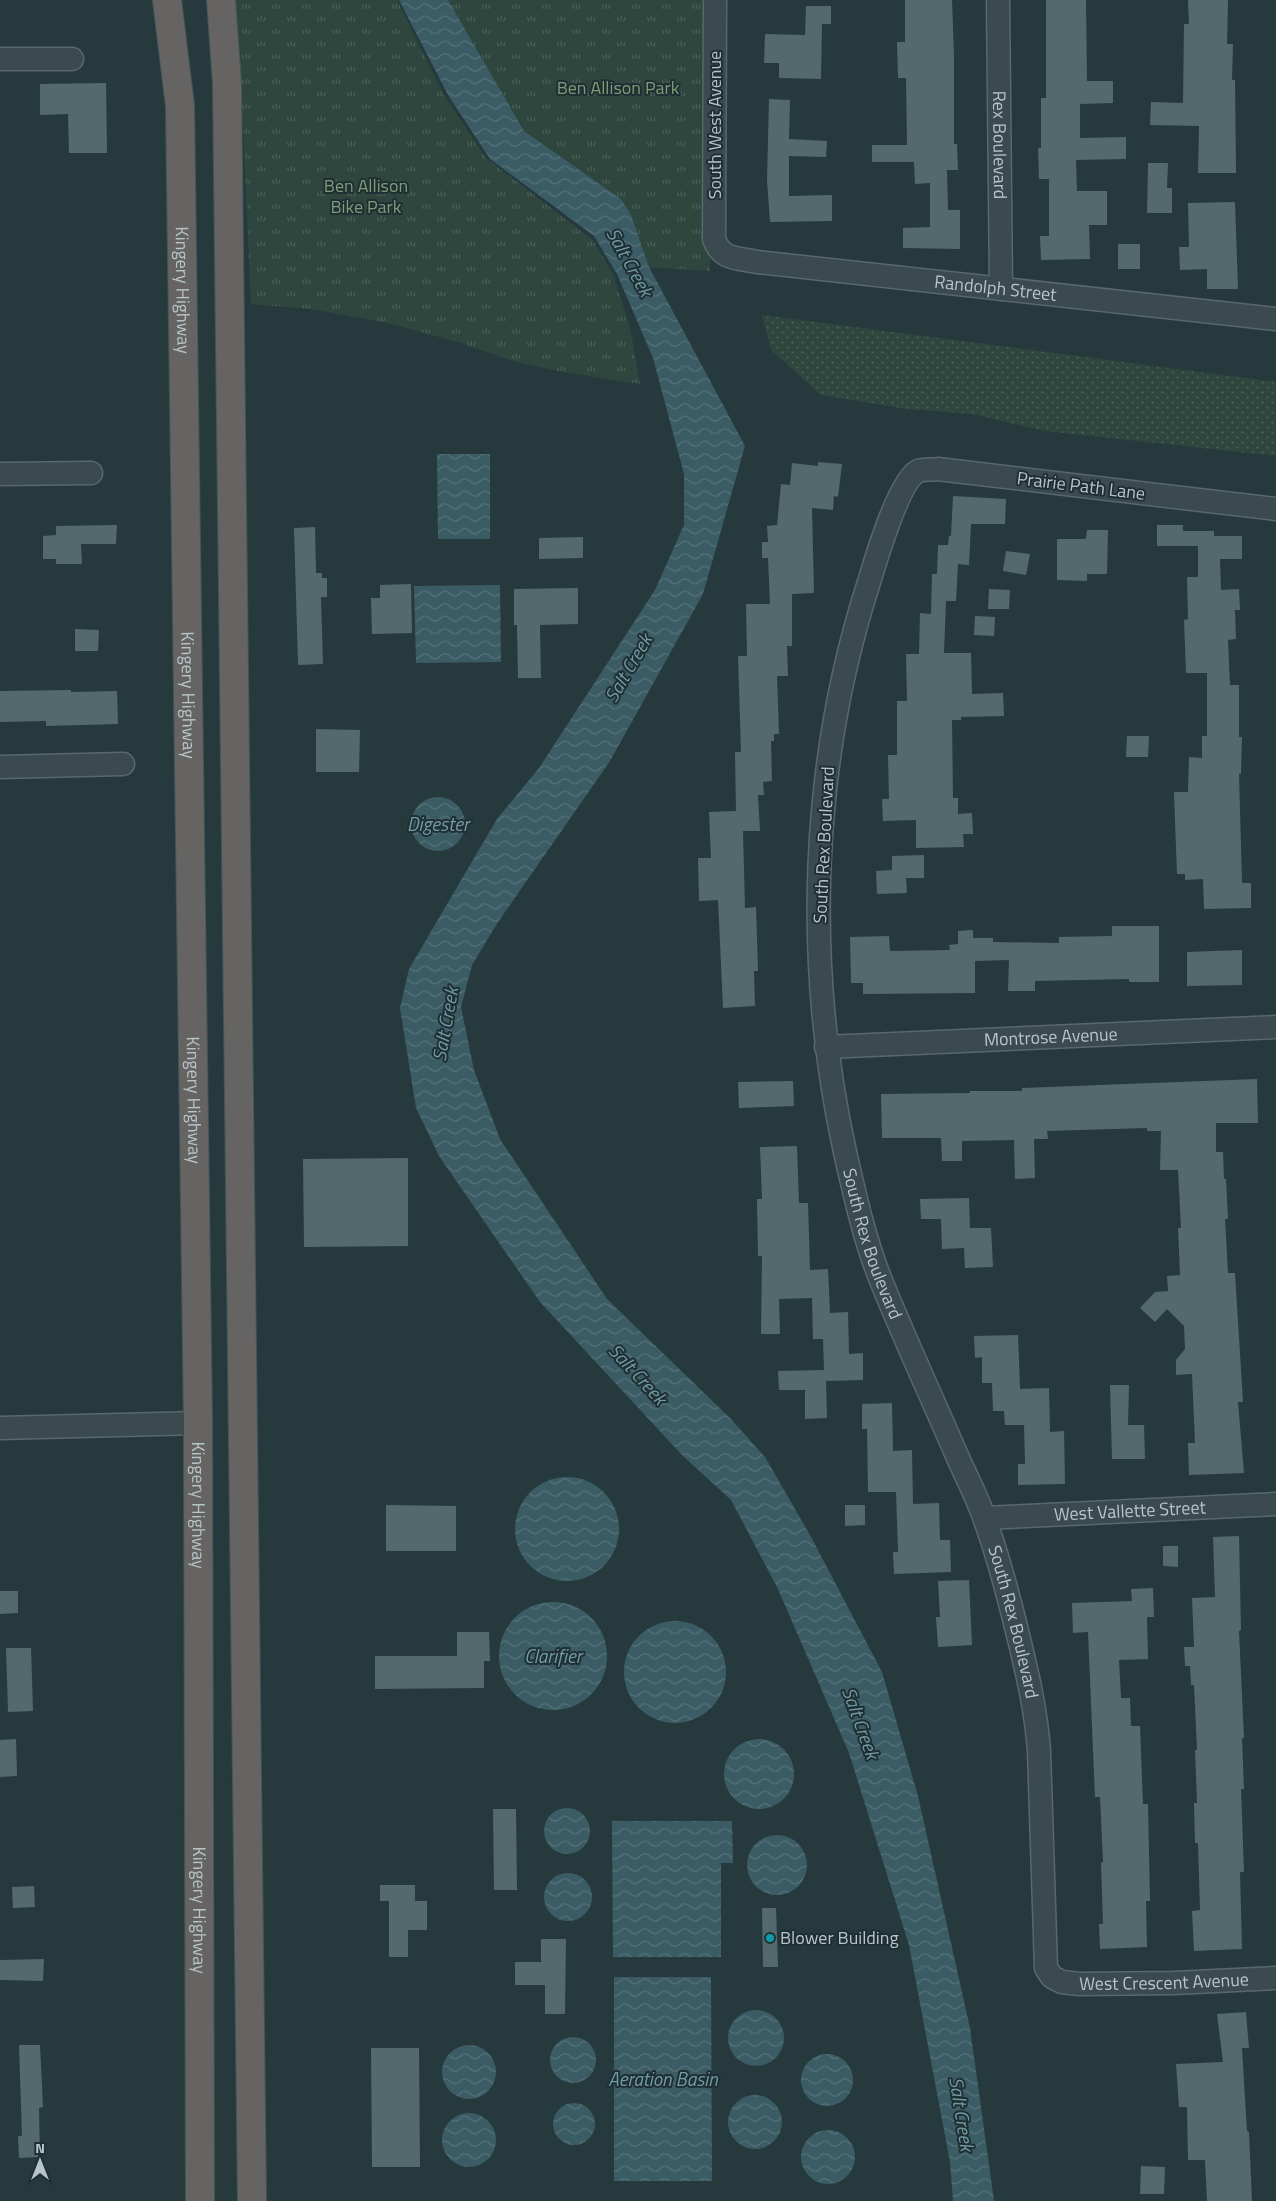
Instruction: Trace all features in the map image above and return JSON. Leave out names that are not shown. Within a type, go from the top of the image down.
[{"type":"highway","name":"Kingery Highway","points":[[168,0],[180,106],[198,1423],[200,2201]]},
{"type":"highway","points":[[221,0],[227,83],[252,2201]]},
{"type":"street","name":"South West Avenue","points":[[715,0],[714,239],[718,250]]},
{"type":"street","name":"Rex Boulevard","points":[[998,0],[1001,289]]},
{"type":"street","points":[[0,59],[72,59]]},
{"type":"street","name":"Randolph Street","points":[[718,250],[732,257],[757,262],[1276,319]]},
{"type":"street","name":"Prairie Path Lane","points":[[900,496],[908,480],[919,470],[938,469],[1276,509]]},
{"type":"street","points":[[0,474],[91,473]]},
{"type":"street","name":"South Rex Boulevard","points":[[900,496],[862,603],[841,687],[831,744],[823,810],[818,894],[820,967],[826,1048],[837,1116],[853,1186],[876,1267],[985,1518],[1007,1591],[1031,1688],[1037,1720],[1044,1956],[1046,1968],[1052,1976]]},
{"type":"street","points":[[0,767],[123,764]]},
{"type":"street","name":"Montrose Avenue","points":[[826,1048],[1276,1027]]},
{"type":"street","points":[[0,1428],[198,1423]]},
{"type":"street","name":"West Vallette Street","points":[[985,1518],[1276,1504]]},
{"type":"street","name":"West Crescent Avenue","points":[[1052,1976],[1062,1982],[1079,1984],[1276,1978]]},
{"type":"green space","name":"Ben Allison Bike Park","points":[[234,0],[397,0],[444,95],[486,158],[593,240],[613,274],[630,327],[640,384],[563,372],[516,362],[461,343],[388,323],[311,309],[251,304],[243,127]]},
{"type":"green space","name":"Ben Allison Park","points":[[448,0],[706,0],[710,271],[649,267],[631,215],[621,199],[524,131]]},
{"type":"green space","points":[[762,315],[1276,382],[1276,456],[1045,431],[973,414],[906,409],[821,395],[771,350]]},
{"type":"water","name":"Salt Creek","points":[[399,0],[448,0],[524,131],[621,199],[631,215],[649,267],[745,446],[703,594],[610,761],[498,922],[472,965],[461,1007],[474,1070],[500,1139],[607,1299],[731,1419],[765,1457],[810,1535],[882,1672],[918,1796],[970,2028],[994,2201],[953,2201],[950,2162],[909,1945],[849,1753],[778,1589],[731,1500],[682,1455],[540,1302],[439,1156],[416,1108],[400,1008],[409,969],[497,819],[539,768],[655,590],[684,525],[684,474],[653,358],[617,274],[594,236],[490,159],[448,95]]},
{"type":"water","points":[[437,454],[490,454],[490,539],[438,539]]},
{"type":"water","points":[[500,585],[501,662],[416,663],[414,586]]},
{"type":"water","name":"Digester","points":[[433,797],[443,797],[453,801],[461,809],[465,824],[461,839],[453,847],[443,851],[433,851],[423,847],[415,839],[411,829],[411,819],[415,809],[423,801]]},
{"type":"water","points":[[567,1477],[587,1481],[604,1492],[615,1509],[619,1529],[615,1549],[604,1566],[587,1577],[567,1581],[547,1577],[530,1566],[519,1549],[515,1529],[519,1509],[530,1492],[547,1481]]},
{"type":"water","name":"Clarifier","points":[[553,1602],[574,1606],[591,1618],[603,1635],[607,1656],[603,1677],[591,1694],[574,1706],[553,1710],[532,1706],[515,1694],[503,1677],[499,1656],[503,1635],[515,1618],[532,1606]]},
{"type":"water","name":"Clarifier","points":[[675,1621],[694,1625],[711,1636],[722,1653],[726,1672],[722,1691],[711,1708],[694,1719],[675,1723],[656,1719],[639,1708],[628,1691],[624,1672],[628,1653],[639,1636],[656,1625]]},
{"type":"water","points":[[759,1739],[772,1742],[784,1749],[791,1761],[794,1774],[791,1787],[784,1799],[772,1806],[759,1809],[746,1806],[734,1799],[727,1787],[724,1774],[727,1761],[734,1749],[746,1742]]},
{"type":"water","points":[[567,1808],[580,1812],[586,1818],[590,1831],[586,1844],[580,1850],[567,1854],[554,1850],[548,1844],[544,1831],[548,1818],[554,1812]]},
{"type":"water","points":[[612,1821],[732,1821],[733,1863],[721,1863],[721,1957],[613,1957]]},
{"type":"water","points":[[777,1835],[794,1840],[802,1848],[807,1865],[802,1882],[794,1890],[777,1895],[760,1890],[752,1882],[747,1865],[752,1848],[760,1840]]},
{"type":"water","points":[[568,1873],[577,1875],[585,1880],[590,1888],[592,1897],[590,1906],[585,1914],[577,1919],[568,1921],[559,1919],[551,1914],[546,1906],[544,1897],[546,1888],[551,1880],[559,1875]]},
{"type":"water","name":"Aeration Basin","points":[[614,1977],[711,1977],[712,2181],[614,2181]]},
{"type":"water","points":[[750,2010],[762,2010],[772,2014],[780,2022],[784,2038],[780,2054],[772,2062],[762,2066],[750,2066],[740,2062],[732,2054],[728,2044],[728,2032],[732,2022],[740,2014]]},
{"type":"water","points":[[568,2037],[578,2037],[590,2043],[595,2051],[595,2069],[590,2077],[582,2082],[568,2083],[560,2080],[553,2073],[550,2065],[550,2055],[553,2047],[560,2040]]},
{"type":"water","points":[[464,2045],[474,2045],[484,2049],[492,2057],[496,2072],[492,2087],[484,2095],[474,2099],[464,2099],[454,2095],[446,2087],[442,2077],[442,2067],[446,2057],[454,2049]]},
{"type":"water","points":[[827,2054],[837,2056],[845,2062],[851,2070],[853,2080],[851,2090],[845,2098],[837,2104],[827,2106],[817,2104],[809,2098],[803,2090],[801,2080],[803,2070],[809,2062],[817,2056]]},
{"type":"water","points":[[750,2095],[760,2095],[770,2099],[778,2107],[782,2122],[778,2137],[770,2145],[760,2149],[750,2149],[740,2145],[732,2137],[728,2127],[728,2117],[732,2107],[740,2099]]},
{"type":"water","points":[[574,2103],[589,2109],[595,2124],[589,2139],[574,2145],[559,2139],[553,2124],[559,2109]]},
{"type":"water","points":[[464,2113],[474,2113],[484,2117],[492,2125],[496,2140],[492,2155],[484,2163],[474,2167],[464,2167],[454,2163],[446,2155],[442,2145],[442,2135],[446,2125],[454,2117]]},
{"type":"water","points":[[823,2130],[833,2130],[843,2134],[851,2142],[855,2157],[851,2172],[843,2180],[833,2184],[823,2184],[813,2180],[805,2172],[801,2162],[801,2152],[805,2142],[813,2134]]},
{"type":"building","points":[[905,0],[952,0],[954,144],[957,144],[958,170],[947,170],[948,210],[960,210],[960,249],[903,248],[903,228],[930,227],[930,183],[915,184],[914,162],[872,162],[872,145],[907,145],[906,78],[898,78],[897,42],[905,42]]},
{"type":"building","points":[[1046,0],[1086,0],[1087,81],[1113,81],[1113,103],[1080,104],[1080,138],[1126,137],[1126,159],[1076,160],[1077,191],[1107,191],[1107,225],[1089,225],[1090,259],[1041,260],[1040,236],[1049,236],[1049,179],[1039,179],[1038,148],[1041,148],[1041,98],[1046,98]]},
{"type":"building","points":[[1188,0],[1228,0],[1227,44],[1233,44],[1232,80],[1235,80],[1236,173],[1198,173],[1199,126],[1150,125],[1151,102],[1183,103],[1184,24],[1189,24]]},
{"type":"building","points":[[806,6],[831,6],[831,24],[822,24],[821,79],[779,78],[779,63],[764,63],[765,34],[805,35]]},
{"type":"building","points":[[106,83],[107,153],[69,153],[68,114],[40,115],[40,84]]},
{"type":"building","points":[[769,99],[790,100],[789,139],[827,141],[826,157],[789,156],[789,196],[832,195],[832,221],[770,222],[767,180]]},
{"type":"building","points":[[1148,163],[1168,163],[1167,188],[1172,188],[1172,213],[1147,213]]},
{"type":"building","points":[[1235,202],[1238,289],[1207,289],[1207,269],[1180,270],[1179,247],[1189,247],[1188,203]]},
{"type":"building","points":[[1118,244],[1140,244],[1140,269],[1118,269]]},
{"type":"building","points":[[818,462],[842,464],[838,497],[834,496],[833,510],[812,508],[814,593],[792,594],[792,646],[787,646],[788,676],[777,676],[779,734],[774,734],[774,741],[771,741],[772,781],[763,782],[764,795],[758,795],[760,831],[743,831],[745,908],[756,907],[758,971],[754,971],[755,1006],[723,1008],[718,900],[699,901],[698,858],[711,858],[709,812],[736,811],[735,752],[741,752],[738,656],[747,656],[746,604],[770,604],[768,558],[762,558],[762,542],[768,542],[767,526],[777,525],[781,484],[790,485],[792,463],[818,466]]},
{"type":"building","points":[[953,496],[1006,499],[1005,524],[971,524],[969,565],[958,564],[956,601],[946,601],[944,653],[971,653],[972,694],[1003,693],[1004,716],[961,717],[961,720],[952,720],[953,798],[958,798],[958,814],[972,813],[973,834],[963,834],[964,847],[916,848],[916,820],[883,821],[882,799],[889,799],[888,755],[897,755],[897,701],[907,701],[906,654],[919,654],[920,613],[931,614],[932,574],[937,574],[938,545],[948,545],[949,536],[951,536]]},
{"type":"building","points":[[117,525],[116,544],[81,544],[82,564],[56,564],[56,559],[43,559],[43,536],[56,535],[56,526]]},
{"type":"building","points":[[1157,525],[1183,525],[1183,531],[1214,531],[1214,536],[1242,536],[1242,559],[1220,559],[1221,590],[1239,589],[1240,610],[1235,610],[1236,639],[1228,640],[1230,685],[1239,685],[1239,737],[1242,737],[1241,774],[1239,774],[1242,883],[1251,883],[1251,908],[1204,909],[1203,879],[1185,880],[1185,874],[1177,874],[1174,792],[1188,792],[1189,757],[1202,758],[1202,736],[1207,736],[1207,673],[1186,673],[1184,620],[1188,619],[1187,577],[1198,577],[1198,546],[1157,546]]},
{"type":"building","points":[[315,527],[316,573],[322,573],[322,578],[327,578],[327,597],[321,597],[323,664],[298,665],[294,528]]},
{"type":"building","points":[[1087,530],[1108,530],[1107,574],[1087,574],[1087,581],[1057,580],[1057,539],[1086,539]]},
{"type":"building","points":[[583,537],[583,558],[539,559],[539,538]]},
{"type":"building","points":[[1006,551],[1030,554],[1026,575],[1003,571]]},
{"type":"building","points":[[411,584],[412,633],[372,634],[371,598],[380,598],[380,585]]},
{"type":"building","points":[[578,588],[578,624],[540,625],[541,678],[518,678],[517,625],[514,625],[514,589]]},
{"type":"building","points":[[989,589],[1010,590],[1009,609],[988,609]]},
{"type":"building","points":[[975,616],[995,617],[994,636],[974,635]]},
{"type":"building","points":[[75,629],[99,630],[98,651],[75,651]]},
{"type":"building","points":[[71,690],[71,692],[117,691],[118,724],[46,726],[46,721],[0,722],[0,691]]},
{"type":"building","points":[[316,729],[360,730],[359,772],[316,772]]},
{"type":"building","points":[[1127,736],[1149,736],[1148,757],[1126,757]]},
{"type":"building","points":[[924,855],[924,878],[906,878],[907,893],[877,894],[876,871],[892,870],[892,856]]},
{"type":"building","points":[[1112,926],[1159,926],[1159,982],[1129,982],[1129,979],[1035,981],[1035,991],[1008,991],[1009,960],[975,961],[975,993],[863,994],[863,983],[851,983],[850,937],[889,936],[890,951],[950,950],[949,945],[958,944],[958,931],[973,930],[973,938],[993,938],[993,942],[1059,943],[1059,937],[1112,936]]},
{"type":"building","points":[[1242,950],[1242,985],[1187,986],[1187,952]]},
{"type":"building","points":[[1257,1079],[1258,1123],[1216,1123],[1216,1152],[1223,1152],[1224,1179],[1226,1179],[1228,1219],[1225,1219],[1228,1273],[1235,1273],[1243,1402],[1238,1402],[1244,1473],[1189,1475],[1188,1443],[1195,1443],[1192,1374],[1176,1375],[1176,1360],[1185,1349],[1184,1326],[1167,1309],[1155,1322],[1140,1308],[1155,1292],[1168,1291],[1167,1276],[1180,1275],[1178,1228],[1181,1228],[1178,1170],[1160,1170],[1161,1131],[1147,1131],[1147,1128],[1047,1131],[1048,1139],[1034,1139],[1035,1178],[1015,1179],[1014,1140],[962,1141],[962,1161],[942,1161],[941,1138],[882,1138],[881,1094],[1022,1091],[1022,1088]]},
{"type":"building","points":[[793,1081],[794,1106],[739,1108],[738,1082]]},
{"type":"building","points":[[797,1146],[799,1203],[808,1203],[810,1270],[828,1269],[830,1313],[848,1312],[849,1354],[863,1353],[863,1380],[826,1381],[827,1418],[805,1419],[805,1390],[779,1390],[778,1371],[824,1370],[823,1339],[813,1339],[812,1298],[779,1299],[780,1334],[761,1334],[762,1256],[758,1256],[757,1199],[762,1199],[760,1147]]},
{"type":"building","points":[[408,1158],[408,1246],[304,1247],[303,1159]]},
{"type":"building","points":[[969,1198],[970,1228],[991,1228],[993,1267],[965,1268],[964,1248],[942,1249],[941,1219],[921,1219],[920,1199]]},
{"type":"building","points":[[1018,1335],[1020,1389],[1049,1388],[1050,1432],[1064,1431],[1065,1484],[1018,1485],[1018,1464],[1025,1464],[1024,1425],[1005,1425],[1004,1411],[993,1411],[992,1383],[982,1383],[982,1357],[975,1358],[974,1336]]},
{"type":"building","points":[[1110,1385],[1129,1385],[1128,1425],[1144,1425],[1145,1459],[1112,1459]]},
{"type":"building","points":[[892,1403],[893,1451],[912,1450],[913,1504],[939,1503],[940,1540],[950,1540],[951,1572],[894,1574],[893,1552],[898,1552],[896,1492],[868,1492],[867,1429],[862,1429],[862,1404]]},
{"type":"building","points":[[386,1505],[456,1506],[456,1551],[386,1551]]},
{"type":"building","points":[[845,1505],[865,1505],[865,1525],[845,1526]]},
{"type":"building","points":[[1239,1536],[1241,1630],[1239,1631],[1244,1738],[1242,1738],[1244,1789],[1241,1789],[1244,1872],[1240,1872],[1242,1949],[1194,1951],[1192,1911],[1200,1910],[1198,1843],[1195,1843],[1194,1803],[1197,1803],[1195,1750],[1197,1750],[1194,1685],[1191,1685],[1190,1666],[1185,1666],[1184,1647],[1194,1647],[1192,1598],[1215,1597],[1213,1537]]},
{"type":"building","points":[[1163,1546],[1178,1546],[1178,1567],[1163,1566]]},
{"type":"building","points":[[969,1580],[972,1645],[938,1647],[936,1617],[940,1617],[938,1581]]},
{"type":"building","points":[[1153,1588],[1154,1617],[1147,1617],[1148,1659],[1119,1660],[1121,1698],[1130,1698],[1131,1726],[1140,1726],[1143,1804],[1148,1804],[1150,1901],[1146,1901],[1147,1947],[1100,1949],[1099,1924],[1103,1924],[1101,1863],[1103,1862],[1100,1797],[1095,1797],[1088,1632],[1073,1633],[1072,1603],[1132,1601],[1131,1589]]},
{"type":"building","points":[[0,1591],[18,1591],[18,1613],[0,1614]]},
{"type":"building","points":[[457,1632],[489,1632],[490,1661],[484,1661],[484,1688],[375,1689],[375,1656],[457,1656]]},
{"type":"building","points":[[6,1648],[31,1648],[33,1711],[8,1712]]},
{"type":"building","points":[[16,1739],[17,1776],[0,1777],[0,1740]]},
{"type":"building","points":[[493,1809],[516,1809],[517,1890],[494,1890]]},
{"type":"building","points":[[380,1885],[415,1885],[415,1901],[427,1901],[427,1930],[408,1930],[408,1957],[389,1957],[389,1901],[380,1901]]},
{"type":"building","points":[[34,1886],[35,1907],[13,1908],[12,1887]]},
{"type":"building","name":"Blower Building","points":[[762,1908],[776,1908],[778,1967],[763,1967]]},
{"type":"building","points":[[541,1939],[566,1939],[565,2014],[545,2014],[545,1985],[515,1985],[515,1962],[541,1962]]},
{"type":"building","points":[[44,1959],[43,1981],[0,1980],[0,1960]]},
{"type":"building","points":[[1246,2012],[1249,2048],[1242,2048],[1247,2131],[1249,2132],[1252,2201],[1207,2201],[1205,2160],[1188,2160],[1187,2107],[1179,2107],[1176,2064],[1223,2062],[1217,2014]]},
{"type":"building","points":[[19,2045],[40,2045],[43,2107],[39,2108],[40,2157],[19,2158],[18,2136],[22,2136]]},
{"type":"building","points":[[371,2048],[419,2048],[420,2167],[372,2167]]},
{"type":"building","points":[[1141,2166],[1165,2167],[1164,2194],[1140,2194]]},
{"type":"place","name":"Blower Building","points":[[770,1938]]}]
